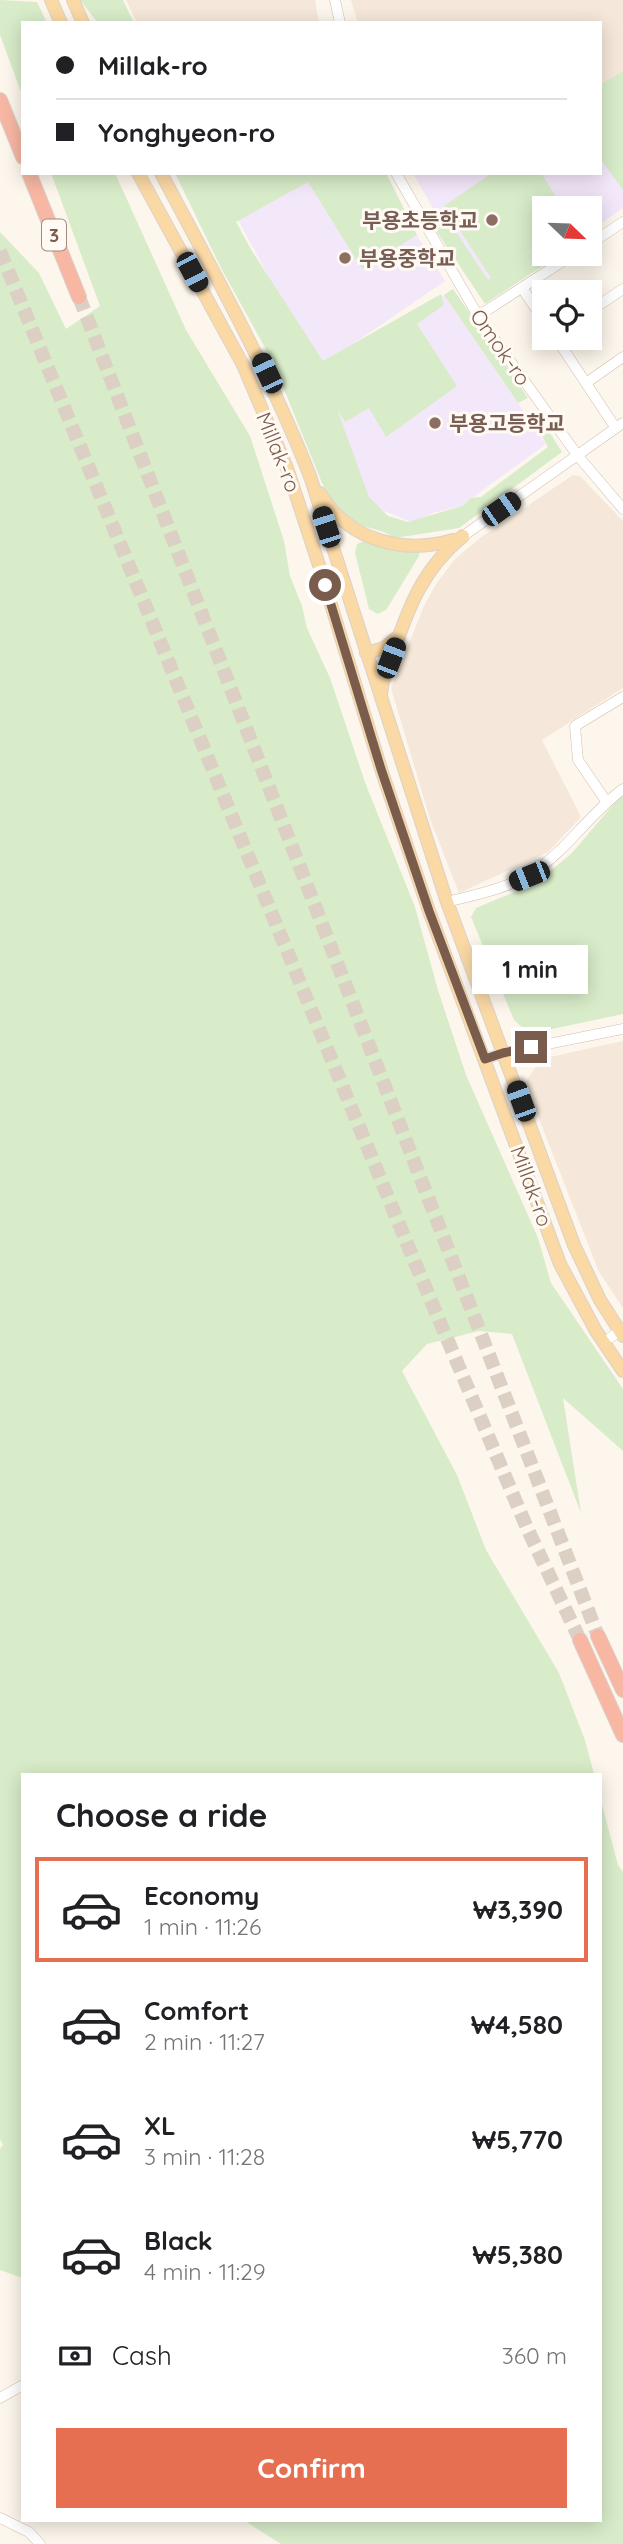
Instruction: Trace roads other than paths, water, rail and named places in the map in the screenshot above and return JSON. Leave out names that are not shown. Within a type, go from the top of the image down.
[{"type":"highway","points":[[0,100],[21,152]]},
{"type":"highway","name":"3","points":[[30,175],[79,297]]},
{"type":"highway","points":[[598,1636],[623,1690]]},
{"type":"highway","points":[[580,1640],[623,1735]]},
{"type":"main road","points":[[51,0],[60,21]]},
{"type":"main road","points":[[73,0],[82,21]]},
{"type":"main road","name":"Millak-ro","points":[[139,175],[243,365],[286,468],[302,509],[381,769],[429,911],[561,1264],[596,1331],[623,1371]]},
{"type":"main road","name":"Millak-ro","points":[[162,175],[257,352],[286,414],[310,476],[447,902],[574,1245],[617,1336]]},
{"type":"main road","points":[[310,476],[333,512],[353,528],[378,540],[402,547],[416,547],[441,544],[463,536]]},
{"type":"main road","points":[[381,703],[383,681],[421,582],[445,551],[463,536]]},
{"type":"main road","points":[[366,653],[384,648],[400,635]]},
{"type":"street","points":[[335,0],[340,21]]},
{"type":"street","name":"Omok-ro","points":[[397,175],[478,316],[578,456],[623,509]]},
{"type":"street","points":[[602,236],[623,222]]},
{"type":"street","points":[[478,316],[556,266]]},
{"type":"street","points":[[522,288],[532,303]]},
{"type":"street","points":[[602,303],[623,289]]},
{"type":"street","points":[[463,536],[619,425],[564,350]]},
{"type":"street","points":[[586,383],[623,357]]},
{"type":"street","points":[[606,801],[578,760],[575,726],[623,697]]},
{"type":"street","points":[[447,902],[529,876],[568,842],[606,801],[623,789]]},
{"type":"street","points":[[485,1059],[623,1029]]},
{"type":"street","points":[[617,1336],[623,1329]]},
{"type":"street","points":[[0,2398],[21,2386]]},
{"type":"street","points":[[0,2518],[19,2521],[40,2544]]},
{"type":"tunnel","points":[[0,251],[413,1258],[527,1528],[580,1640]]},
{"type":"tunnel","points":[[79,297],[598,1636]]},
{"type":"place","name":"부용초등학교","points":[[492,220]]},
{"type":"place","name":"부용중학교","points":[[345,258]]},
{"type":"place","name":"부용고등학교","points":[[435,423]]}]
